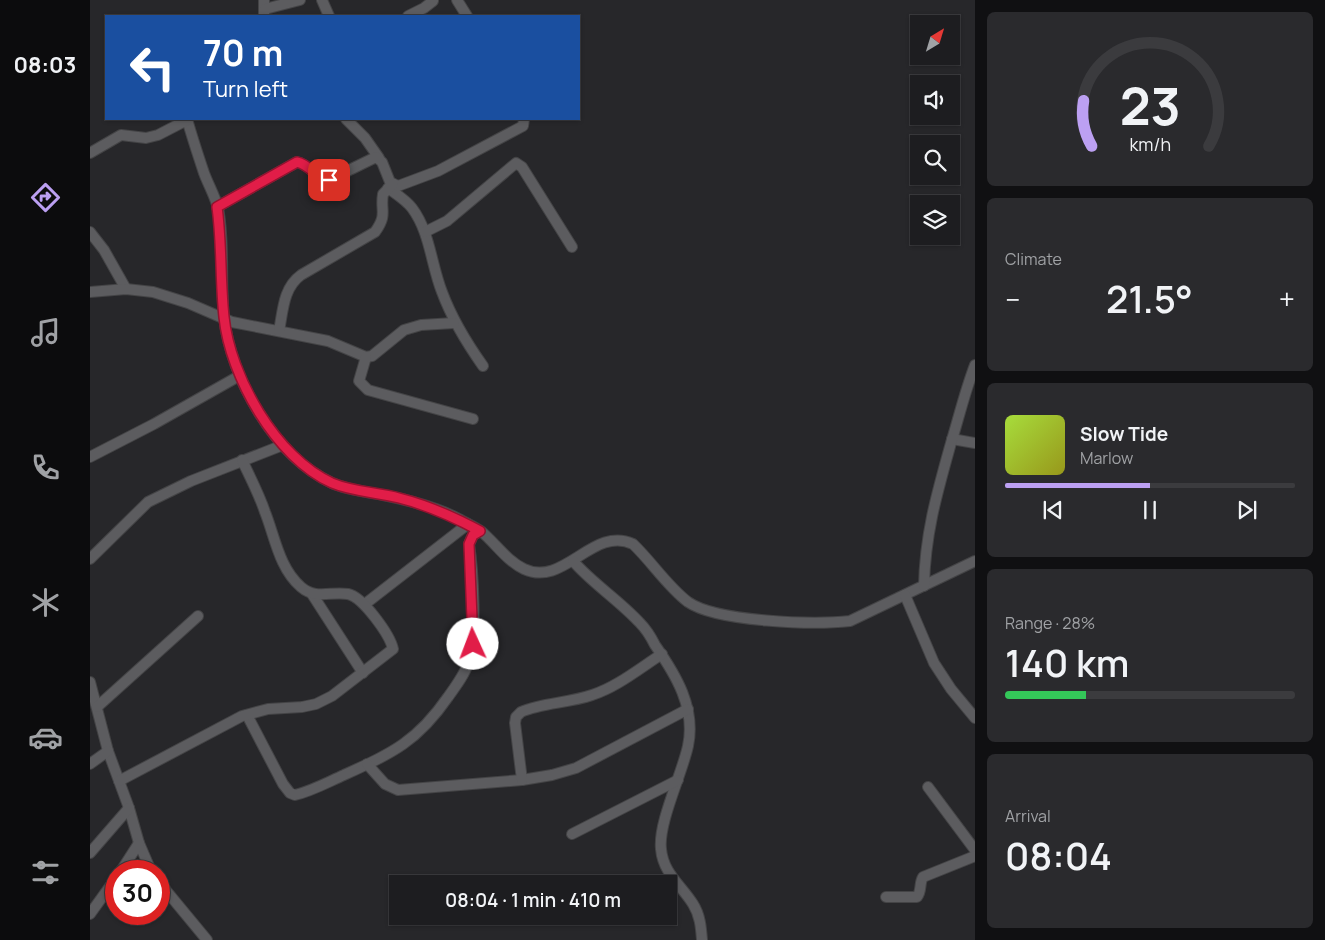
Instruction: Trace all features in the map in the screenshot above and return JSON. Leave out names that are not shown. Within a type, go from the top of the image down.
[{"type":"street","points":[[264,8],[300,0]]},
{"type":"street","points":[[322,0],[329,15]]},
{"type":"street","points":[[410,15],[436,0]]},
{"type":"street","points":[[457,0],[466,15]]},
{"type":"street","points":[[90,153],[121,135],[146,138],[158,135],[185,120]]},
{"type":"street","points":[[187,120],[217,207],[222,237],[224,318],[239,376],[255,405],[283,445],[307,469],[333,484],[399,498],[457,518],[480,531],[510,559],[526,570],[539,572],[554,569],[573,561],[608,540],[624,540],[632,544],[677,593],[689,603],[720,615],[830,623],[850,621],[975,562]]},
{"type":"street","points":[[347,120],[365,138],[379,158],[390,186],[411,206],[425,232],[441,289],[454,323],[483,366]]},
{"type":"street","points":[[390,186],[398,186],[438,171],[523,126],[524,120]]},
{"type":"street","points":[[217,207],[297,162],[305,164],[320,177],[329,180],[372,158],[379,158]]},
{"type":"street","points":[[425,232],[453,216],[516,163],[522,167],[572,248]]},
{"type":"street","points":[[279,331],[290,285],[301,275],[375,232],[382,223],[384,212],[382,197],[390,186]]},
{"type":"street","points":[[90,232],[104,250],[126,289]]},
{"type":"street","points":[[90,292],[126,289],[153,292],[188,303],[250,327],[328,341],[366,357],[372,356],[404,330],[421,326],[454,323]]},
{"type":"street","points":[[366,357],[359,382],[368,390],[473,419]]},
{"type":"street","points":[[924,586],[927,535],[952,439],[975,365]]},
{"type":"street","points":[[90,457],[154,424],[239,376]]},
{"type":"street","points":[[952,439],[975,443]]},
{"type":"street","points":[[90,559],[148,502],[168,491],[283,445]]},
{"type":"street","points":[[242,460],[266,513],[282,560],[292,577],[301,587],[312,594],[363,673]]},
{"type":"street","points":[[365,604],[468,524]]},
{"type":"street","points":[[247,715],[283,784],[290,793],[295,795],[367,764],[402,746],[419,734],[437,713],[458,683],[469,662],[473,644],[469,544],[473,535],[480,531]]},
{"type":"street","points":[[573,561],[597,586],[641,624],[675,674],[688,708],[690,726],[688,746],[664,826],[661,846],[663,863],[675,882],[693,904],[701,924],[702,940]]},
{"type":"street","points":[[119,781],[219,727],[247,715],[268,708],[302,707],[316,704],[332,696],[393,649],[365,604],[349,594],[312,594]]},
{"type":"street","points":[[905,595],[934,663],[951,689],[974,713]]},
{"type":"street","points":[[96,707],[198,616]]},
{"type":"street","points":[[522,780],[515,724],[516,717],[520,712],[566,703],[594,695],[623,680],[662,654]]},
{"type":"street","points":[[90,682],[108,751],[129,808],[139,843],[147,860]]},
{"type":"street","points":[[367,764],[385,784],[398,790],[522,780],[552,775],[576,768],[688,708]]},
{"type":"street","points":[[90,764],[108,751]]},
{"type":"street","points":[[572,834],[678,780]]},
{"type":"street","points":[[928,787],[975,850]]},
{"type":"street","points":[[90,853],[129,808]]},
{"type":"street","points":[[128,860],[139,843]]},
{"type":"street","points":[[886,897],[917,897],[920,893],[923,877],[975,856]]},
{"type":"street","points":[[90,914],[105,893]]},
{"type":"street","points":[[170,895],[207,940]]},
{"type":"route","points":[[329,180],[320,177],[305,164],[297,162],[217,207],[222,237],[224,318],[239,376],[255,405],[283,445],[307,469],[333,484],[399,498],[457,518],[480,531],[473,535],[469,544],[473,644]]}]
